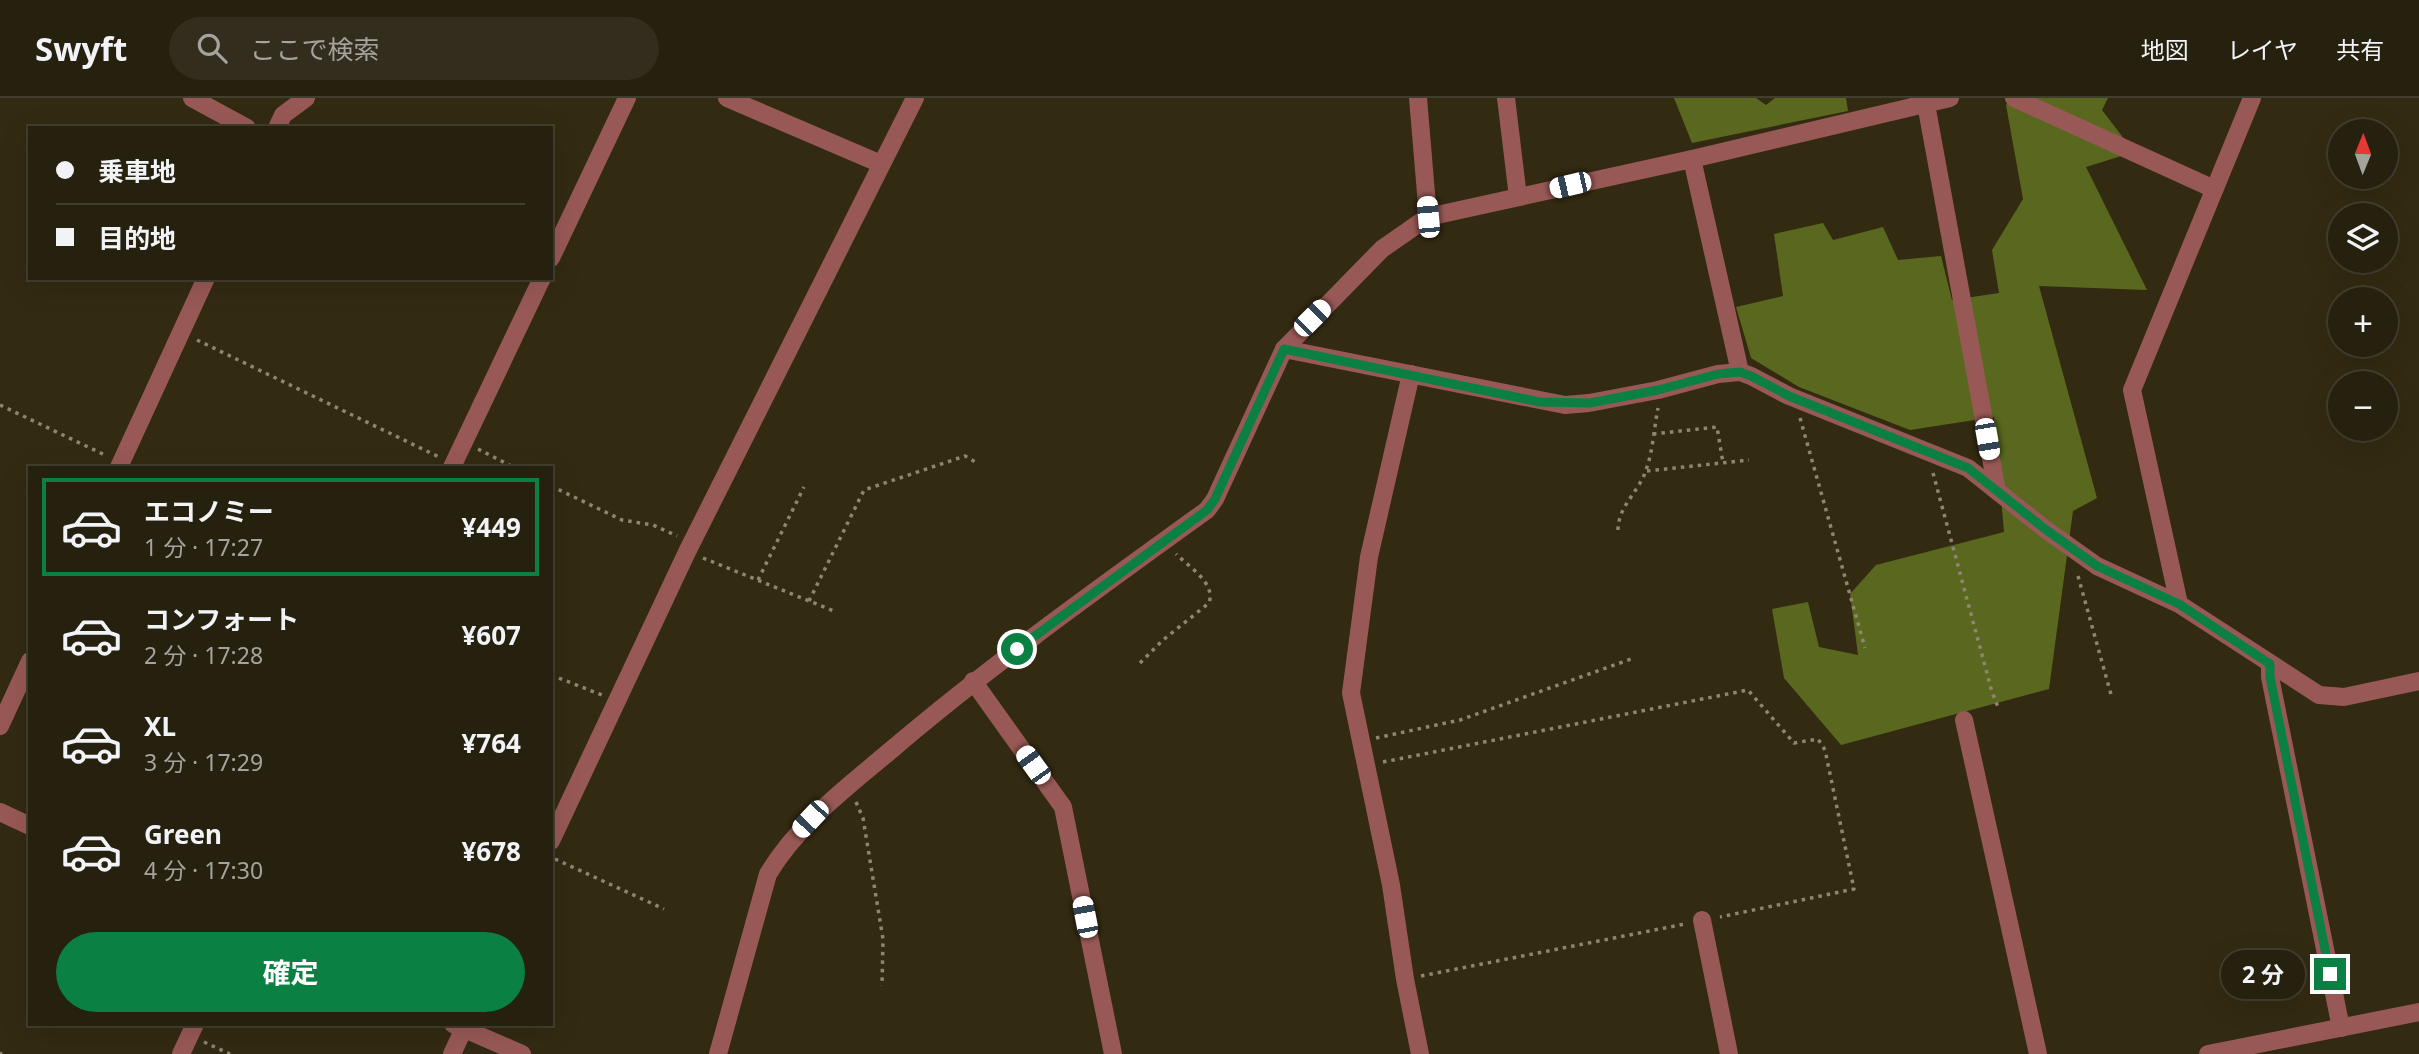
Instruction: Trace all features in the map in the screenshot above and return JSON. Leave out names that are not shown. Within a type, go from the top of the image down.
[{"type":"street","points":[[192,98],[243,126]]},
{"type":"street","points":[[277,126],[283,115],[306,98]]},
{"type":"street","points":[[553,254],[627,98]]},
{"type":"street","points":[[727,98],[881,164]]},
{"type":"street","points":[[553,837],[689,547],[915,98]]},
{"type":"street","points":[[1418,98],[1428,217]]},
{"type":"street","points":[[1506,98],[1518,197]]},
{"type":"street","points":[[718,1054],[768,874],[783,848],[846,787],[973,681],[1207,510],[1215,499],[1284,349],[1382,248],[1428,217],[1692,159],[1950,98]]},
{"type":"street","points":[[2014,98],[2214,189]]},
{"type":"street","points":[[2179,604],[2132,390],[2252,98]]},
{"type":"street","points":[[1926,104],[1997,491]]},
{"type":"street","points":[[1692,159],[1740,372]]},
{"type":"street","points":[[120,465],[205,280]]},
{"type":"street","points":[[453,466],[540,280]]},
{"type":"street","points":[[1284,349],[1565,404],[1590,403],[1658,390],[1718,374],[1740,372],[1932,456],[1968,468],[2097,566],[2179,604],[2319,695],[2344,697],[2419,681]]},
{"type":"street","points":[[1411,374],[1369,557],[1351,693],[1391,885],[1420,1054]]},
{"type":"street","points":[[2270,664],[2270,677],[2341,1028]]},
{"type":"street","points":[[0,726],[28,666]]},
{"type":"street","points":[[973,681],[1063,807],[1113,1054]]},
{"type":"street","points":[[1964,720],[2038,1054]]},
{"type":"street","points":[[0,812],[28,825]]},
{"type":"street","points":[[1702,920],[1729,1054]]},
{"type":"street","points":[[2208,1054],[2419,1012]]},
{"type":"street","points":[[452,1054],[461,1026]]},
{"type":"street","points":[[463,1026],[522,1054]]},
{"type":"street","points":[[181,1054],[193,1030]]},
{"type":"path","points":[[181,333],[453,466]]},
{"type":"path","points":[[1618,530],[1618,520],[1627,501],[1646,471],[1658,390]]},
{"type":"path","points":[[1797,399],[1865,649]]},
{"type":"path","points":[[0,405],[120,465]]},
{"type":"path","points":[[1653,434],[1717,427],[1723,463]]},
{"type":"path","points":[[465,440],[485,454],[511,466]]},
{"type":"path","points":[[809,601],[863,490],[965,456],[979,464]]},
{"type":"path","points":[[1932,456],[1930,463],[1998,707]]},
{"type":"path","points":[[1646,471],[1749,460]]},
{"type":"path","points":[[553,487],[622,520],[653,525],[689,547],[758,580],[834,611]]},
{"type":"path","points":[[758,580],[804,487]]},
{"type":"path","points":[[1140,663],[1163,640],[1209,603],[1211,597],[1207,584],[1163,542]]},
{"type":"path","points":[[2079,553],[2076,570],[2112,698]]},
{"type":"path","points":[[1361,741],[1460,720],[1634,658]]},
{"type":"path","points":[[553,676],[617,700]]},
{"type":"path","points":[[1366,766],[1748,690],[1794,743],[1818,739],[1825,750],[1854,889],[1405,979]]},
{"type":"path","points":[[846,787],[863,818],[868,841],[883,939],[882,986]]},
{"type":"path","points":[[553,859],[664,909]]},
{"type":"path","points":[[193,1030],[230,1054]]},
{"type":"green space","points":[[1674,98],[1756,98],[1766,105],[1775,98],[1846,98],[1848,111],[1692,143]]},
{"type":"green space","points":[[2013,98],[2108,98],[2102,110],[2134,152],[2086,167],[2147,290],[2039,286],[2097,498],[2073,511],[2049,689],[1841,745],[1784,678],[1772,609],[1808,602],[1819,647],[1858,655],[1850,594],[1876,565],[2004,532],[1994,417],[1910,430],[1799,387],[1751,358],[1736,307],[1783,296],[1774,234],[1823,223],[1833,240],[1883,227],[1898,260],[1941,256],[1952,300],[1999,293],[1992,250],[2023,199],[2006,105]]},
{"type":"route","points":[[1017,649],[1207,510],[1215,499],[1284,349],[1540,402],[1565,404],[1590,403],[1658,390],[1718,374],[1740,372],[1789,396],[1932,456],[1968,468],[2097,566],[2179,604],[2270,664],[2270,677],[2330,974]]}]
